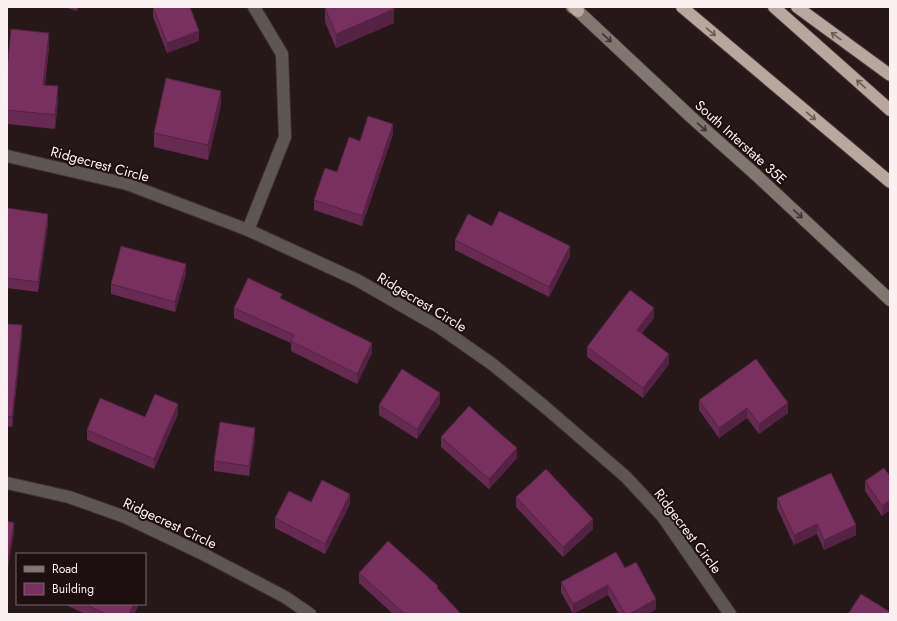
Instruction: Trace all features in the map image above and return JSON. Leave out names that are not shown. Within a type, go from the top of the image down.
[{"type":"highway","points":[[682,7],[890,182]]},
{"type":"highway","points":[[774,7],[890,110]]},
{"type":"highway","points":[[797,7],[890,75]]},
{"type":"main road","name":"South Interstate 35E","points":[[575,8],[890,300]]},
{"type":"street","points":[[248,230],[284,137],[282,54],[254,7]]},
{"type":"street","name":"Ridgecrest Circle","points":[[7,156],[127,184],[248,230],[357,280],[439,327],[492,364],[545,407],[626,477],[663,517],[730,614]]},
{"type":"street","name":"Ridgecrest Circle","points":[[7,483],[69,497],[125,517],[203,554],[284,597],[310,614]]},
{"type":"building","points":[[153,7],[190,7],[199,31],[167,43]]},
{"type":"building","points":[[393,7],[394,9],[336,34],[325,8]]},
{"type":"building","points":[[11,29],[49,33],[43,85],[58,86],[55,115],[7,110],[7,71]]},
{"type":"building","points":[[166,78],[221,91],[208,145],[154,133]]},
{"type":"building","points":[[368,116],[393,124],[362,216],[314,200],[325,168],[337,172],[349,137],[360,141]]},
{"type":"building","points":[[7,208],[48,214],[38,282],[7,278]]},
{"type":"building","points":[[499,211],[570,246],[549,287],[455,240],[468,214],[492,226]]},
{"type":"building","points":[[121,246],[186,264],[175,302],[111,284]]},
{"type":"building","points":[[248,278],[282,294],[280,298],[372,343],[357,374],[291,341],[294,335],[234,308]]},
{"type":"building","points":[[630,290],[654,308],[637,330],[669,354],[643,388],[587,347]]},
{"type":"building","points":[[7,324],[22,325],[12,417],[7,416]]},
{"type":"building","points":[[756,359],[788,403],[759,424],[747,408],[719,428],[699,400]]},
{"type":"building","points":[[402,369],[440,393],[417,429],[379,405]]},
{"type":"building","points":[[155,394],[178,404],[154,459],[87,430],[100,398],[145,417]]},
{"type":"building","points":[[469,406],[517,448],[489,479],[441,437]]},
{"type":"building","points":[[220,422],[255,428],[249,466],[214,461]]},
{"type":"building","points":[[884,468],[890,476],[890,500],[882,506],[865,481]]},
{"type":"building","points":[[546,469],[593,519],[563,547],[516,497]]},
{"type":"building","points":[[831,473],[856,525],[824,540],[817,524],[794,535],[777,498]]},
{"type":"building","points":[[322,480],[350,494],[325,544],[275,518],[289,491],[311,502]]},
{"type":"building","points":[[7,521],[14,523],[7,565]]},
{"type":"building","points":[[388,541],[438,586],[437,588],[461,614],[405,614],[359,573]]},
{"type":"building","points":[[616,552],[625,568],[636,562],[656,599],[629,614],[625,614],[608,585],[573,604],[561,582]]},
{"type":"building","points":[[861,594],[890,612],[890,614],[848,614]]},
{"type":"building","points":[[87,605],[134,605],[129,614],[104,613]]}]
